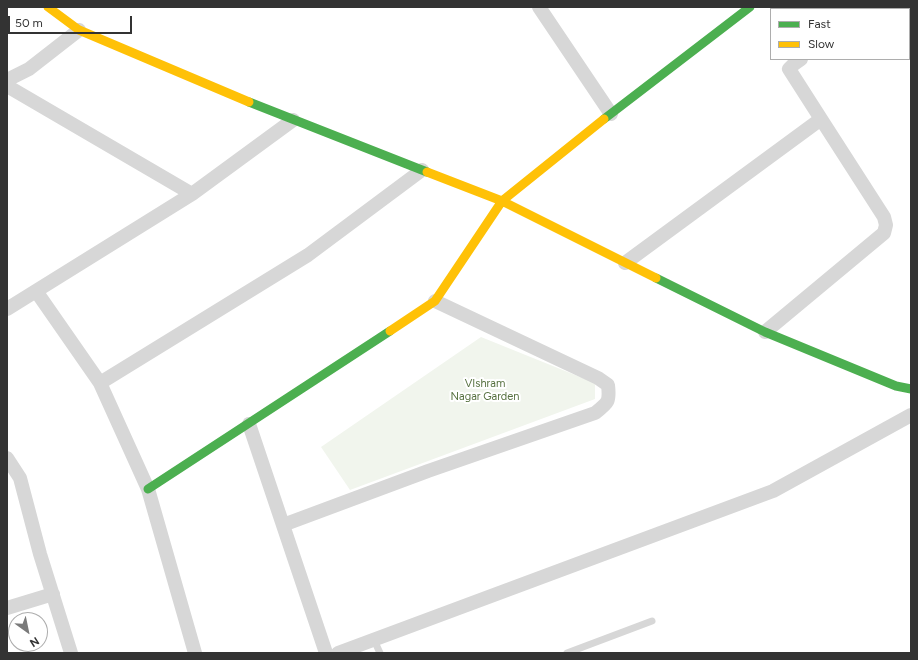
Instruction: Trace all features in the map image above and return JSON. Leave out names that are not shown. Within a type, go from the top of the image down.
[{"type":"street","points":[[48,7],[79,30],[293,120],[502,201],[765,332],[896,386],[911,389]]},
{"type":"street","points":[[539,7],[611,114]]},
{"type":"street","points":[[148,490],[436,301],[502,201],[611,114],[750,7]]},
{"type":"street","points":[[7,80],[29,69],[79,30]]},
{"type":"street","points":[[765,332],[884,233],[886,225],[884,217],[790,69],[800,60]]},
{"type":"street","points":[[7,86],[192,194]]},
{"type":"street","points":[[625,263],[821,119]]},
{"type":"street","points":[[7,308],[192,194],[293,120]]},
{"type":"street","points":[[100,383],[308,255],[422,170]]},
{"type":"street","points":[[36,291],[100,383],[148,490],[195,653]]},
{"type":"street","points":[[283,525],[428,471],[595,413],[604,406],[609,398],[608,385],[598,378],[436,301]]},
{"type":"street","points":[[338,653],[773,491],[911,415]]},
{"type":"street","points":[[249,424],[326,653]]},
{"type":"street","points":[[7,458],[20,478],[40,554],[71,653]]},
{"type":"street","points":[[7,608],[53,594]]},
{"type":"lane","points":[[567,653],[652,622]]},
{"type":"lane","points":[[374,640],[380,653]]},
{"type":"green space","name":"VIshram Nagar Garden","points":[[481,337],[595,383],[595,399],[350,490],[321,447]]},
{"type":"traffic: fast","points":[[604,119],[750,7]]},
{"type":"traffic: fast","points":[[249,102],[427,172]]},
{"type":"traffic: fast","points":[[656,278],[765,332],[896,386],[911,389]]},
{"type":"traffic: fast","points":[[148,489],[390,331]]},
{"type":"traffic: slow","points":[[48,7],[79,30],[249,102]]},
{"type":"traffic: slow","points":[[390,331],[435,301],[502,201],[604,119]]},
{"type":"traffic: slow","points":[[427,172],[502,201],[656,278]]}]
